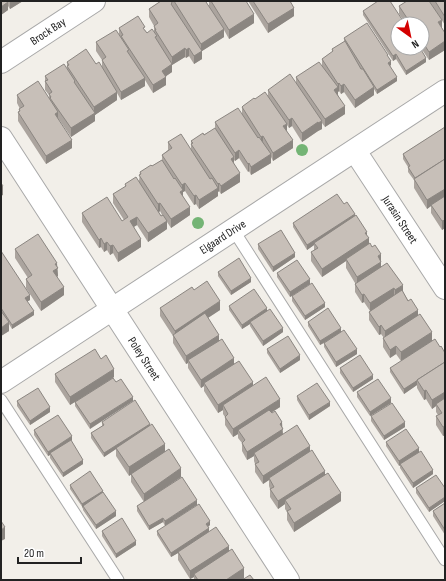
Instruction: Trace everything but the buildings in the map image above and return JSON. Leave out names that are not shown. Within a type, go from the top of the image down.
[{"type":"street","name":"Brock Bay","points":[[1,62],[94,1]]},
{"type":"street","name":"Elgaard Drive","points":[[1,382],[234,231],[445,91]]},
{"type":"street","name":"Poley Street","points":[[1,138],[288,580]]},
{"type":"street","name":"Jurasin Street","points":[[355,151],[445,288]]},
{"type":"lane","points":[[234,231],[445,560]]},
{"type":"lane","points":[[1,400],[118,580]]}]
